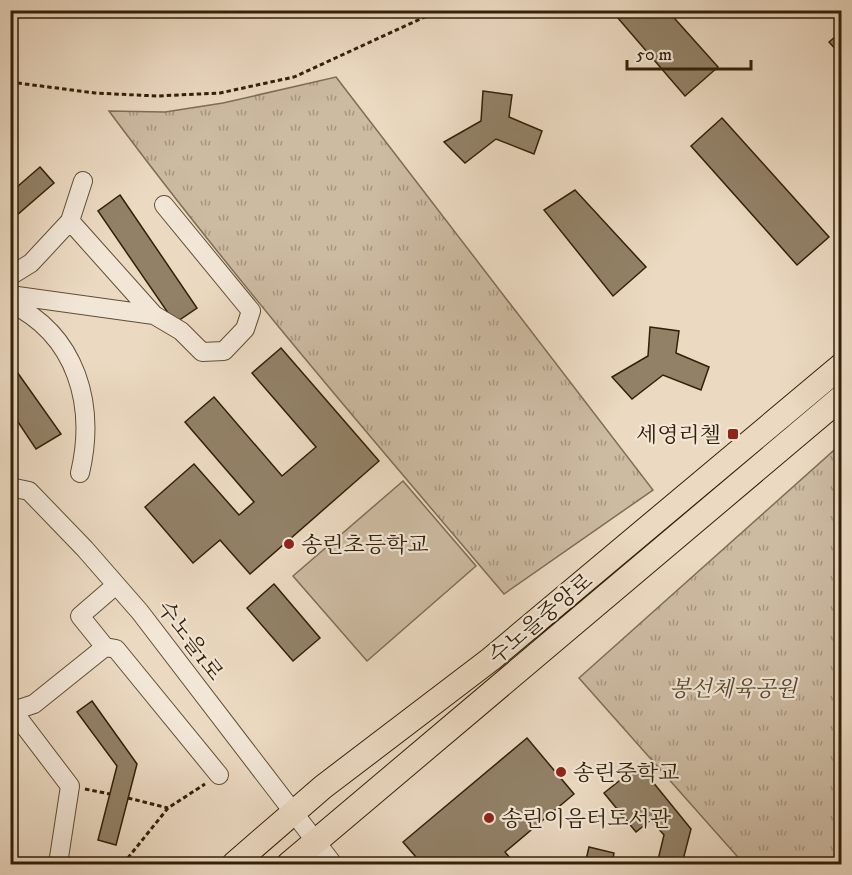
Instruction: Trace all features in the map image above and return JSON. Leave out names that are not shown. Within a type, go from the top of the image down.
[{"type":"main road","name":"수노을중앙로","points":[[234,864],[294,815],[323,787],[491,659],[842,365]]},
{"type":"main road","name":"수노을중앙로","points":[[289,864],[842,396]]},
{"type":"street","points":[[10,276],[31,263],[70,221],[83,182]]},
{"type":"street","points":[[70,221],[154,315],[181,332],[202,352],[224,351],[245,329],[251,311],[164,205]]},
{"type":"street","points":[[10,295],[154,315]]},
{"type":"street","points":[[10,303],[30,312],[61,341],[84,393],[87,443],[80,473]]},
{"type":"street","name":"수노을1로","points":[[10,487],[28,490],[116,585],[333,864]]},
{"type":"street","points":[[116,585],[80,616],[105,647],[116,649],[219,775]]},
{"type":"street","points":[[58,864],[70,786],[12,712],[34,704],[105,647]]},
{"type":"path","points":[[10,82],[95,93],[157,96],[220,93],[294,76],[440,10]]},
{"type":"path","points":[[10,664],[12,712]]},
{"type":"path","points":[[123,864],[168,808],[219,775]]},
{"type":"path","points":[[70,786],[110,794]]},
{"type":"path","points":[[128,798],[168,808]]},
{"type":"green space","points":[[336,77],[653,490],[504,594],[253,295],[109,111],[165,112],[223,103]]},
{"type":"green space","name":"봉선체육공원","points":[[841,444],[841,864],[744,864],[579,678]]},
{"type":"green space","points":[[403,481],[476,566],[367,661],[293,576]]},
{"type":"building","points":[[611,10],[667,10],[718,67],[685,96]]},
{"type":"building","points":[[842,31],[842,56],[829,42]]},
{"type":"building","points":[[483,91],[512,95],[509,117],[542,131],[534,154],[496,139],[465,163],[444,142],[481,121]]},
{"type":"building","points":[[722,118],[829,237],[797,265],[691,146]]},
{"type":"building","points":[[40,167],[54,183],[10,221],[10,193]]},
{"type":"building","points":[[575,190],[646,267],[613,296],[544,210]]},
{"type":"building","points":[[120,195],[197,308],[175,323],[98,211]]},
{"type":"building","points":[[650,327],[679,331],[676,353],[709,367],[701,390],[663,375],[632,399],[612,377],[648,356]]},
{"type":"building","name":"송린초등학교","points":[[281,348],[379,461],[250,574],[220,540],[193,563],[145,507],[194,464],[239,515],[254,502],[185,422],[214,397],[282,476],[316,447],[252,373]]},
{"type":"building","points":[[10,362],[61,434],[36,449],[10,410]]},
{"type":"building","points":[[274,584],[320,638],[293,661],[247,608]]},
{"type":"building","points":[[92,701],[137,764],[116,845],[98,840],[117,766],[77,712]]},
{"type":"building","name":"송린이음터도서관","points":[[527,738],[574,794],[505,852],[515,864],[422,864],[403,842]]},
{"type":"building","points":[[639,765],[691,829],[682,864],[657,864],[664,835],[651,820],[636,832],[604,793]]},
{"type":"building","points":[[589,847],[614,853],[612,864],[585,864]]},
{"type":"place","name":"세영리첼","points":[[733,434]]},
{"type":"place","name":"송린초등학교","points":[[289,544]]},
{"type":"place","name":"송린중학교","points":[[561,772]]},
{"type":"place","name":"송린이음터도서관","points":[[489,818]]}]
